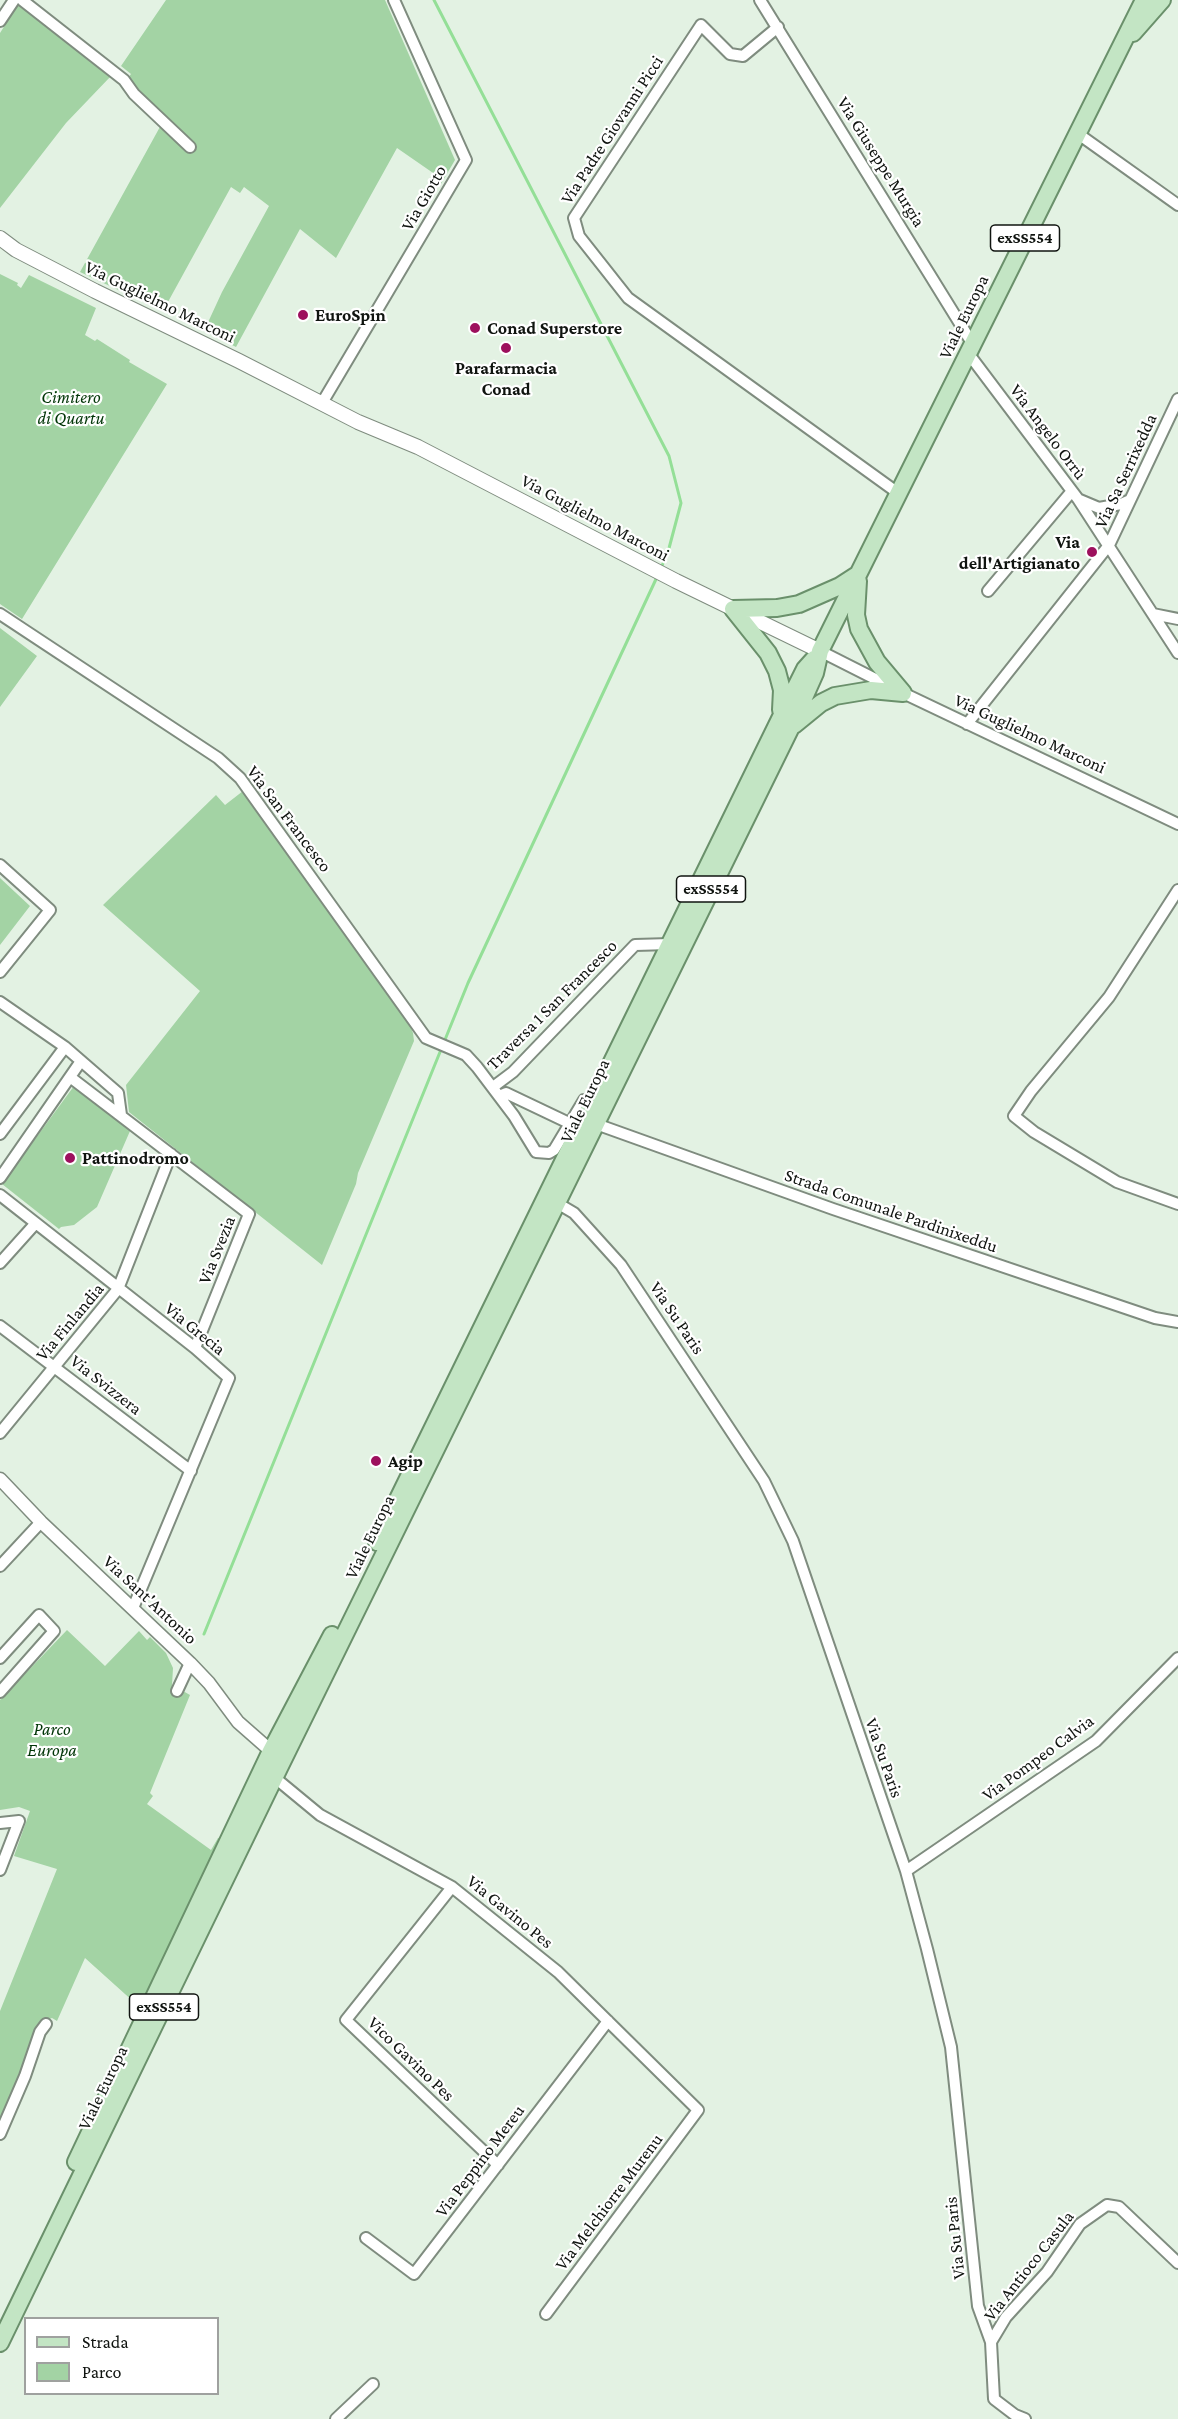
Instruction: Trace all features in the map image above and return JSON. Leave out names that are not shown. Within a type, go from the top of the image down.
[{"type":"main road","name":"Viale Europa","points":[[0,2343],[274,1777],[596,1124],[786,722],[805,669],[820,651],[1144,0]]},
{"type":"main road","points":[[1122,44],[1162,0]]},
{"type":"main road","name":"Via Guglielmo Marconi","points":[[0,238],[16,250],[95,291],[358,422],[429,453],[676,581],[820,651]]},
{"type":"main road","points":[[733,609],[777,608],[799,604],[840,586],[858,574]]},
{"type":"main road","points":[[858,574],[856,615],[858,629],[877,662],[903,693]]},
{"type":"main road","points":[[733,609],[768,653],[777,671],[786,722],[835,696],[871,690],[903,693]]},
{"type":"main road","name":"Viale Europa","points":[[0,2318],[57,2203],[271,1751],[349,1600],[669,944],[786,722]]},
{"type":"street","points":[[0,21],[14,0]]},
{"type":"street","points":[[22,0],[124,80],[134,94],[190,147]]},
{"type":"street","name":"Via Giotto","points":[[322,403],[466,160],[394,0]]},
{"type":"street","name":"Via Giuseppe Murgia","points":[[760,0],[970,348]]},
{"type":"street","name":"Via Padre Giovanni Picci","points":[[778,27],[743,56],[730,54],[701,25],[574,218],[579,236],[628,298],[898,493]]},
{"type":"street","points":[[1077,133],[1178,205]]},
{"type":"street","name":"Via Angelo Orrù","points":[[970,348],[1075,495],[1178,653]]},
{"type":"street","name":"Via Sa Serrixedda","points":[[967,724],[1109,545],[1178,399]]},
{"type":"street","points":[[988,591],[1075,495],[1099,508],[1130,500]]},
{"type":"street","name":"Via San Francesco","points":[[0,614],[218,758],[240,778],[426,1038],[466,1055],[496,1091],[536,1152],[541,1154],[554,1150],[584,1100],[592,1101]]},
{"type":"street","points":[[1153,614],[1178,619]]},
{"type":"street","name":"Via Guglielmo Marconi","points":[[820,651],[1178,824]]},
{"type":"street","points":[[0,865],[50,910],[0,972]]},
{"type":"street","points":[[1178,890],[1109,997],[1031,1091],[1014,1116],[1034,1132],[1117,1182],[1178,1204]]},
{"type":"street","name":"Traversa 1 San Francesco","points":[[496,1091],[635,945],[669,944]]},
{"type":"street","name":"Via Svezia","points":[[0,1002],[65,1047],[117,1093],[121,1114]]},
{"type":"street","points":[[0,1134],[65,1047]]},
{"type":"street","points":[[0,1178],[81,1061]]},
{"type":"street","name":"Via Svezia","points":[[70,1077],[249,1214],[195,1348]]},
{"type":"street","points":[[496,1091],[506,1093],[569,1123]]},
{"type":"street","name":"Strada Comunale Pardinixeddu","points":[[596,1124],[833,1209],[1155,1318],[1178,1322]]},
{"type":"street","name":"Via Finlandia","points":[[0,1433],[118,1289],[171,1154]]},
{"type":"street","name":"Via Grecia","points":[[0,1195],[195,1348],[229,1378],[133,1608]]},
{"type":"street","name":"Via Su Paris","points":[[557,1203],[574,1213],[621,1265],[764,1481],[793,1541],[906,1871],[951,2047],[978,2306],[991,2342],[994,2399],[1015,2415],[1025,2419]]},
{"type":"street","points":[[0,1263],[35,1224]]},
{"type":"street","name":"Via Svizzera","points":[[0,1326],[191,1471]]},
{"type":"street","name":"Via Sant'Antonio","points":[[0,1479],[41,1522],[190,1663],[209,1683],[238,1722],[271,1751]]},
{"type":"street","points":[[0,1566],[41,1522]]},
{"type":"street","points":[[0,1658],[39,1615],[54,1630],[0,1692]]},
{"type":"street","name":"Via Pompeo Calvia","points":[[906,1871],[1096,1741],[1178,1658]]},
{"type":"street","points":[[177,1691],[190,1663]]},
{"type":"street","name":"Via Gavino Pes","points":[[274,1777],[337,1826],[452,1887],[558,1972],[698,2110]]},
{"type":"street","points":[[0,1823],[20,1821],[0,1870]]},
{"type":"street","name":"Vico Gavino Pes","points":[[452,1887],[346,2020],[498,2164]]},
{"type":"street","name":"Via Peppino Mereu","points":[[366,2238],[414,2274],[608,2021]]},
{"type":"street","points":[[0,2134],[25,2076],[40,2032],[46,2024]]},
{"type":"street","name":"Via Melchiorre Murenu","points":[[546,2314],[698,2110]]},
{"type":"street","name":"Via Antioco Casula","points":[[991,2342],[1006,2317],[1047,2272],[1080,2224],[1107,2205],[1119,2207],[1178,2263]]},
{"type":"street","points":[[336,2419],[373,2384]]},
{"type":"green space","points":[[166,0],[385,0],[455,160],[441,184],[436,175],[397,148],[336,258],[300,229],[236,347],[204,331],[222,292],[269,206],[244,187],[240,193],[231,187],[163,311],[80,272],[161,125],[129,96],[123,85],[131,74],[121,66]]},
{"type":"green space","points":[[19,3],[111,76],[66,123],[0,208],[0,33]]},
{"type":"green space","name":"Cimitero di Quartu","points":[[0,274],[18,283],[17,285],[21,288],[29,275],[96,308],[85,335],[95,341],[97,339],[130,360],[129,362],[167,384],[22,619],[0,604]]},
{"type":"green space","points":[[0,628],[37,656],[0,707]]},
{"type":"green space","points":[[243,791],[409,1023],[413,1033],[414,1041],[322,1265],[129,1112],[126,1085],[200,991],[103,905],[216,795],[225,805]]},
{"type":"green space","points":[[0,878],[30,906],[0,945]]},
{"type":"green space","name":"Pattinodromo","points":[[74,1086],[130,1131],[97,1207],[74,1225],[59,1229],[2,1184]]},
{"type":"green space","name":"Parco Europa","points":[[67,1630],[105,1666],[139,1631],[147,1640],[150,1637],[166,1653],[173,1668],[172,1685],[179,1693],[183,1691],[190,1695],[150,1793],[153,1796],[147,1804],[211,1850],[218,1838],[226,1837],[145,2012],[85,1958],[57,2021],[52,2018],[43,2021],[0,2123],[0,2011],[57,1869],[14,1856],[30,1811],[19,1807],[0,1810],[0,1700]]},
{"type":"waterway","points":[[434,0],[669,456],[681,503],[668,552],[661,568]]},
{"type":"waterway","points":[[204,1634],[468,983],[657,577]]},
{"type":"place","name":"EuroSpin","points":[[303,315]]},
{"type":"place","name":"Conad Superstore","points":[[475,328]]},
{"type":"place","name":"Parafarmacia Conad","points":[[506,348]]},
{"type":"place","name":"Via dell'Artigianato","points":[[1092,552]]},
{"type":"place","name":"Pattinodromo","points":[[70,1158]]},
{"type":"place","name":"Agip","points":[[376,1461]]}]
